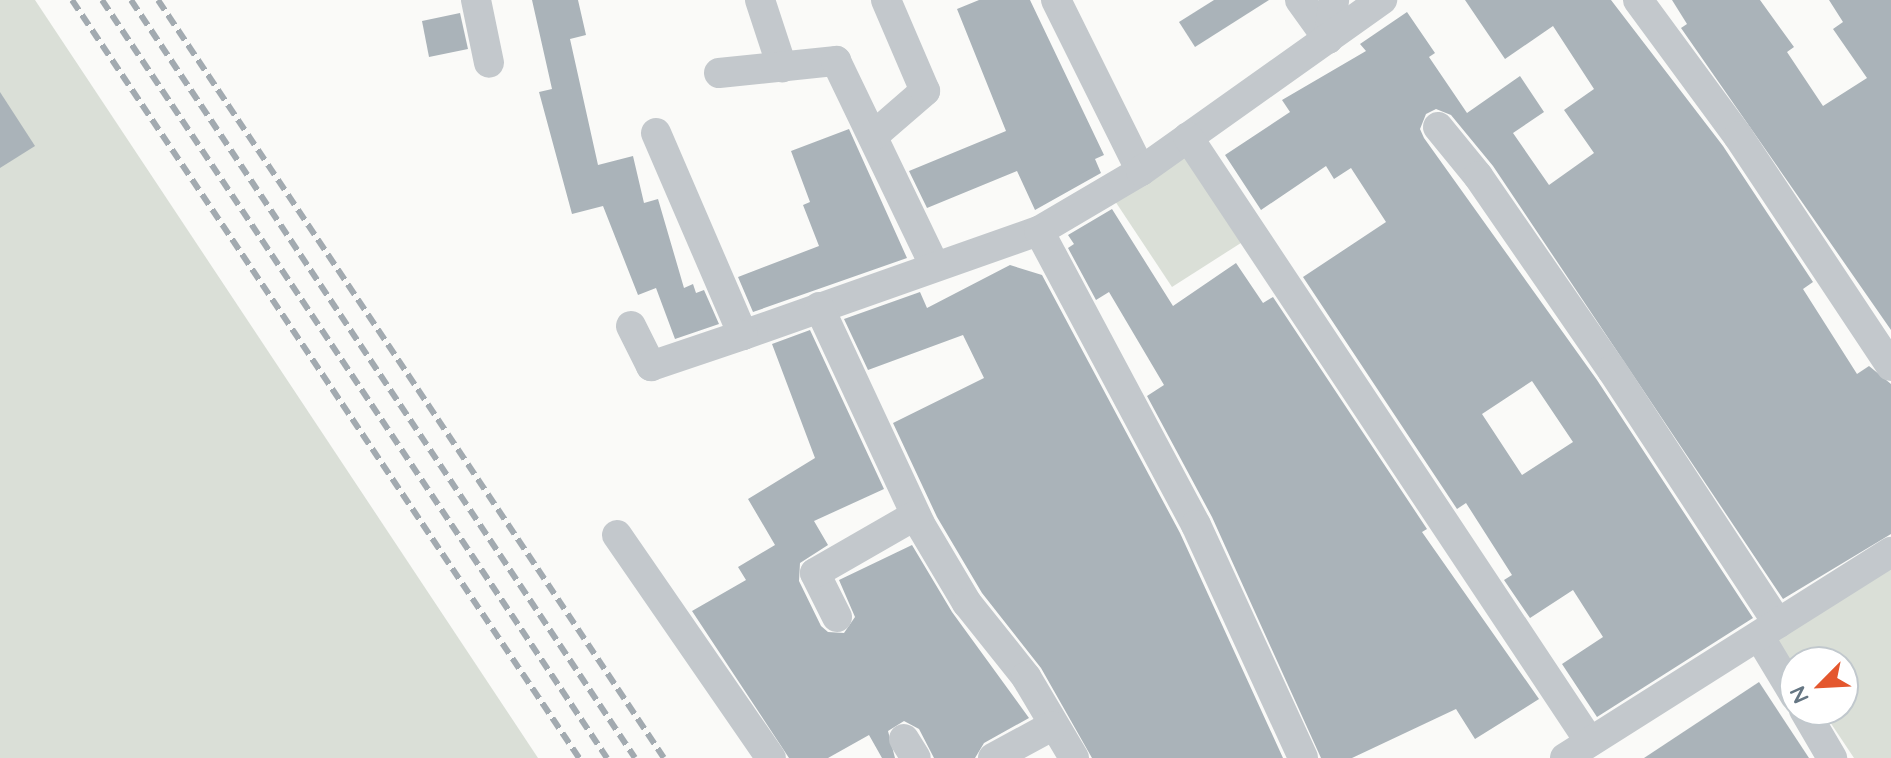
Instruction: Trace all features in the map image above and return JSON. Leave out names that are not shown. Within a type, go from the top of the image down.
[{"type":"street","points":[[476,0],[489,63]]},
{"type":"street","points":[[760,0],[782,67]]},
{"type":"street","points":[[873,136],[925,91],[886,0]]},
{"type":"street","points":[[1056,0],[1141,171]]},
{"type":"street","points":[[1300,0],[1328,39]]},
{"type":"street","points":[[1328,39],[1334,0]]},
{"type":"street","points":[[631,326],[651,366],[1039,231],[1141,171],[1382,0]]},
{"type":"street","points":[[1638,0],[1738,136],[1891,366]]},
{"type":"street","points":[[719,73],[836,61],[934,265]]},
{"type":"street","points":[[1438,127],[1478,176],[1594,344],[1769,630],[1779,655]]},
{"type":"street","points":[[656,133],[743,335]]},
{"type":"street","points":[[1188,137],[1577,752],[1891,552]]},
{"type":"street","points":[[1039,231],[1196,525],[1303,758]]},
{"type":"street","points":[[819,307],[916,515],[967,603],[1026,677],[1052,726],[1074,758]]},
{"type":"street","points":[[837,617],[815,573],[916,515]]},
{"type":"street","points":[[617,535],[771,758]]},
{"type":"street","points":[[993,758],[1052,726]]},
{"type":"street","points":[[1813,726],[1832,758]]},
{"type":"shaded area","points":[[0,0],[35,0],[538,758],[0,758]]},
{"type":"shaded area","points":[[1186,151],[1244,241],[1172,287],[1113,198]]},
{"type":"shaded area","points":[[1891,567],[1891,758],[1854,758],[1833,726],[1859,726],[1859,646],[1781,646],[1774,636]]},
{"type":"building","points":[[532,0],[578,0],[586,35],[570,39],[598,165],[633,156],[644,203],[658,199],[684,288],[693,284],[696,293],[704,290],[719,324],[675,339],[656,288],[638,295],[603,206],[572,214],[539,92],[552,89]]},
{"type":"building","points":[[979,0],[1030,0],[1104,155],[1095,159],[1101,173],[1035,210],[1017,171],[927,208],[909,171],[1006,131],[957,9]]},
{"type":"building","points":[[1214,0],[1269,0],[1195,47],[1179,22]]},
{"type":"building","points":[[1465,0],[1611,0],[1723,146],[1813,282],[1803,289],[1857,374],[1869,366],[1891,384],[1891,534],[1783,599],[1493,166],[1451,115],[1436,109],[1426,114],[1420,129],[1424,138],[1597,380],[1753,618],[1597,717],[1562,664],[1603,637],[1573,590],[1530,618],[1504,580],[1512,575],[1466,503],[1457,509],[1303,277],[1386,222],[1351,168],[1334,179],[1326,166],[1261,210],[1225,155],[1290,112],[1282,100],[1366,51],[1360,44],[1407,12],[1435,53],[1429,57],[1467,113],[1520,76],[1544,112],[1513,133],[1549,185],[1594,153],[1564,110],[1594,89],[1553,26],[1505,59]],"holes":[[[1532,381],[1573,442],[1522,475],[1482,414]]]},
{"type":"building","points":[[1672,0],[1760,0],[1794,47],[1787,52],[1823,106],[1867,78],[1833,29],[1843,22],[1829,0],[1891,0],[1891,330],[1681,28],[1687,24]]},
{"type":"building","points":[[460,13],[468,49],[429,57],[422,21]]},
{"type":"building","points":[[0,92],[35,146],[0,168]]},
{"type":"building","points":[[849,129],[907,258],[753,312],[738,277],[819,246],[803,205],[810,202],[791,151]]},
{"type":"building","points":[[1112,209],[1173,306],[1236,263],[1263,303],[1273,297],[1427,529],[1422,532],[1539,699],[1475,739],[1456,709],[1352,758],[1321,758],[1212,517],[1147,396],[1164,385],[1109,292],[1096,300],[1068,248],[1074,244],[1068,235]]},
{"type":"building","points":[[1010,265],[1042,275],[1180,533],[1283,758],[1092,758],[1041,668],[982,593],[937,517],[893,423],[984,378],[963,335],[868,370],[844,319],[920,292],[927,308]]},
{"type":"building","points":[[810,330],[884,489],[814,521],[828,545],[800,563],[799,581],[821,626],[828,632],[844,633],[855,617],[839,580],[912,545],[952,612],[1029,718],[984,743],[975,758],[934,758],[919,729],[904,721],[888,731],[895,758],[882,758],[869,735],[828,758],[789,758],[692,611],[746,580],[738,567],[775,545],[748,499],[815,458],[772,344]]},
{"type":"building","points":[[1759,682],[1779,712],[1779,726],[1788,726],[1809,758],[1644,758]]},
{"type":"railway","points":[[72,0],[579,758]]},
{"type":"railway","points":[[102,0],[607,758]]},
{"type":"railway","points":[[131,0],[635,758]]},
{"type":"railway","points":[[158,0],[664,758]]}]
